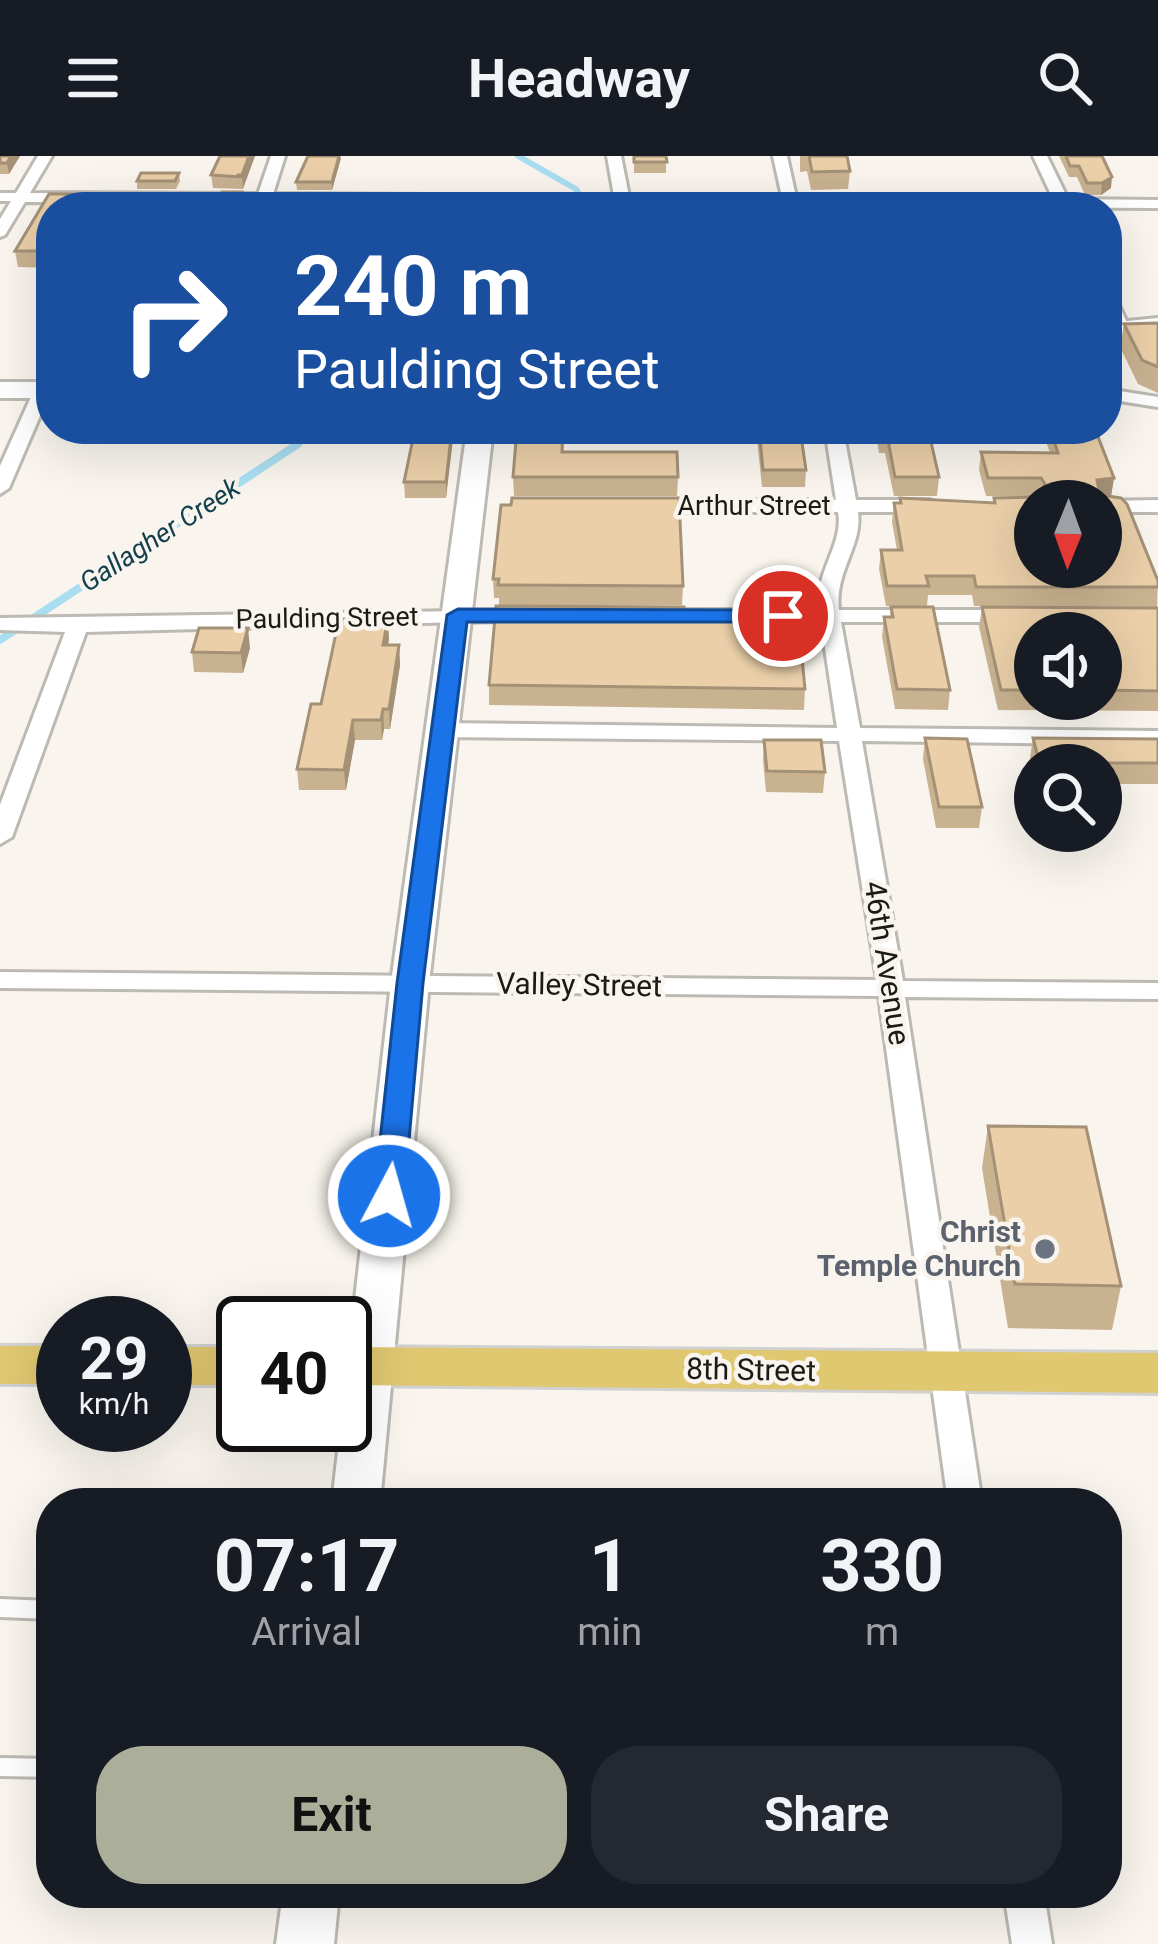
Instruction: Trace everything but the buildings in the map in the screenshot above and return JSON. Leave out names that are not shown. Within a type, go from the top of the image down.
[{"type":"main road","points":[[0,1365],[36,1365]]},
{"type":"main road","name":"8th Street","points":[[372,1366],[1158,1373]]},
{"type":"street","points":[[0,232],[45,156]]},
{"type":"street","points":[[267,192],[278,156]]},
{"type":"street","points":[[614,156],[616,192]]},
{"type":"street","points":[[780,156],[787,192]]},
{"type":"street","points":[[1040,156],[1057,192]]},
{"type":"street","points":[[0,197],[36,198]]},
{"type":"street","points":[[1122,204],[1158,204]]},
{"type":"street","points":[[1122,329],[1158,326]]},
{"type":"street","points":[[0,390],[36,390]]},
{"type":"street","points":[[1122,396],[1158,402]]},
{"type":"street","points":[[0,488],[36,411]]},
{"type":"street","points":[[368,1296],[458,615],[484,506],[481,444]]},
{"type":"street","name":"46th Avenue","points":[[837,444],[849,506],[845,545],[826,589],[891,988],[963,1488]]},
{"type":"street","name":"Arthur Street","points":[[614,506],[942,506]]},
{"type":"street","points":[[1122,508],[1156,510]]},
{"type":"street","name":"Paulding Street","points":[[0,624],[550,616]]},
{"type":"street","points":[[620,616],[1014,616]]},
{"type":"street","points":[[0,837],[78,626]]},
{"type":"street","points":[[442,730],[1158,738]]},
{"type":"street","name":"Valley Street","points":[[0,980],[1158,991]]},
{"type":"street","points":[[356,1488],[357,1452]]},
{"type":"street","points":[[305,1944],[309,1908]]},
{"type":"street","points":[[1026,1908],[1032,1944]]},
{"type":"lane","points":[[0,1608],[36,1609]]},
{"type":"lane","points":[[0,1767],[36,1768]]},
{"type":"waterway","name":"Gallagher Creek","points":[[518,156],[578,192]]},
{"type":"waterway","name":"Gallagher Creek","points":[[0,640],[298,444]]},
{"type":"waterway","name":"Gallagher Creek","points":[[293,447],[298,444]]},
{"type":"place","name":"Christ Temple Church","points":[[1045,1249]]},
{"type":"route","points":[[389,1196],[410,983],[458,615],[783,616]]}]
